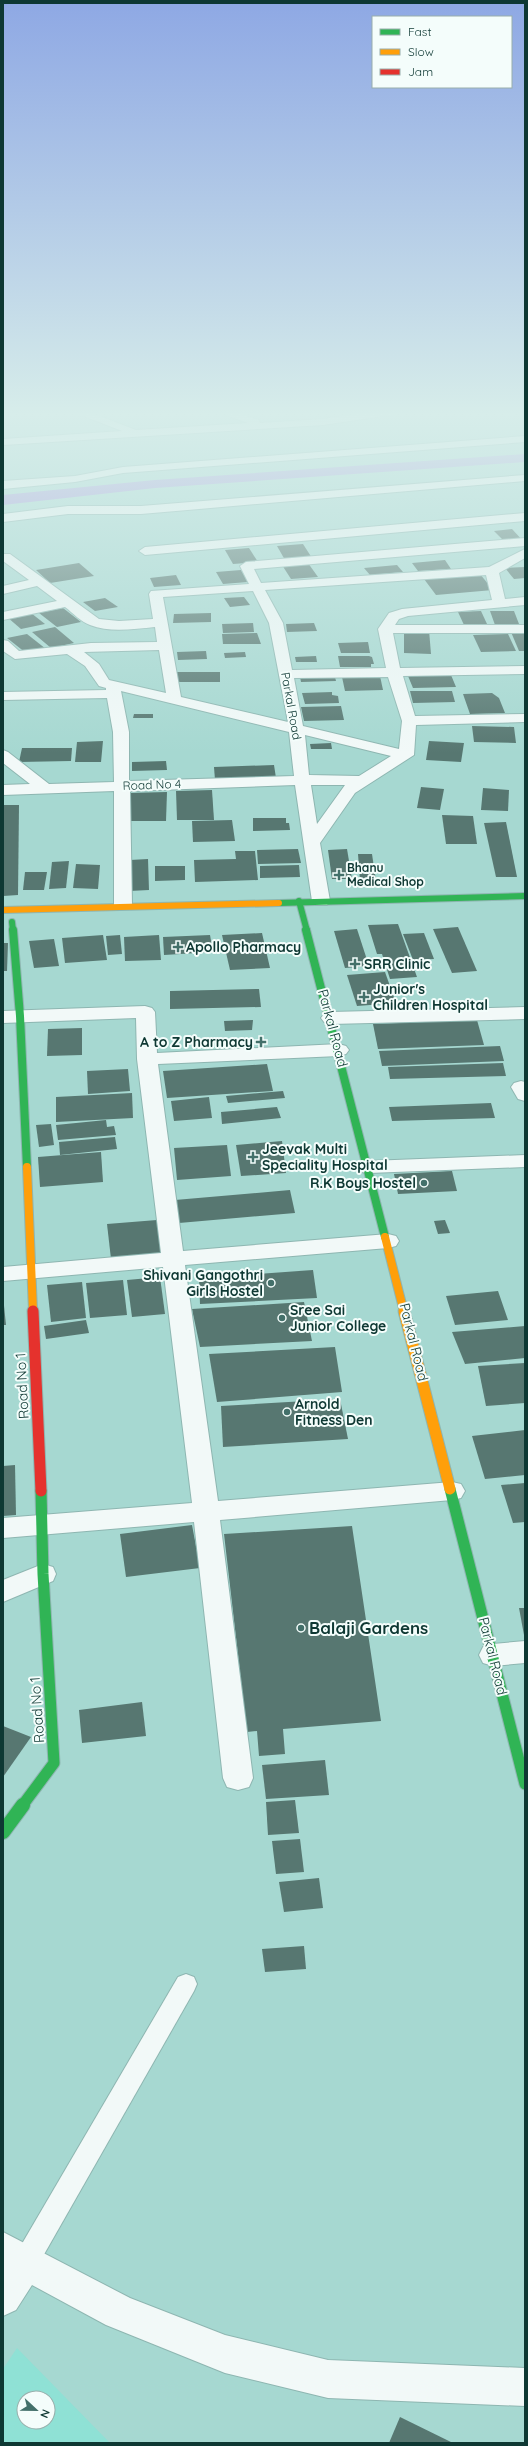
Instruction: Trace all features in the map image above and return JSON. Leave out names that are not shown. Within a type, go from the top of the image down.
[{"type":"main road","points":[[3,910],[123,905],[525,896]]},
{"type":"main road","name":"Parkal Road","points":[[300,901],[452,1491],[525,1784]]},
{"type":"main road","name":"Road No 1","points":[[3,1832],[54,1763],[42,1574],[43,1524],[31,1272],[11,1016],[12,922]]},
{"type":"street","points":[[145,551],[434,525]]},
{"type":"street","name":"Parkal Road","points":[[321,901],[311,844],[296,727],[276,623],[246,566],[525,542]]},
{"type":"street","points":[[174,698],[163,646],[156,594],[492,571],[525,553]]},
{"type":"street","points":[[6,557],[65,603],[94,622],[110,625],[160,622]]},
{"type":"street","points":[[492,571],[499,603]]},
{"type":"street","points":[[3,590],[37,582]]},
{"type":"street","points":[[406,755],[409,721],[394,672],[385,629],[394,616],[407,612],[525,601]]},
{"type":"street","points":[[3,616],[65,603]]},
{"type":"street","points":[[91,647],[94,622]]},
{"type":"street","points":[[385,629],[525,629]]},
{"type":"street","points":[[3,644],[15,655],[91,647],[163,646]]},
{"type":"street","points":[[70,650],[82,655],[96,669],[104,683],[114,689],[121,732],[123,905]]},
{"type":"street","points":[[286,674],[525,670]]},
{"type":"street","points":[[3,696],[114,689],[174,698],[406,755]]},
{"type":"street","points":[[409,721],[525,718]]},
{"type":"street","points":[[3,755],[45,788]]},
{"type":"street","points":[[311,844],[349,790],[389,763],[406,755]]},
{"type":"street","name":"Road No 4","points":[[3,790],[302,780],[362,781]]},
{"type":"street","points":[[11,1016],[146,1012],[147,1059],[206,1511],[238,1778]]},
{"type":"street","points":[[331,1018],[525,1012]]},
{"type":"street","points":[[147,1059],[339,1050]]},
{"type":"street","points":[[369,1167],[525,1161]]},
{"type":"street","points":[[3,1274],[388,1241]]},
{"type":"street","points":[[3,1528],[452,1491]]},
{"type":"street","points":[[3,1592],[42,1574]]},
{"type":"street","points":[[493,1655],[525,1652]]},
{"type":"street","points":[[3,2297],[14,2257],[120,2312],[225,2354],[328,2380],[525,2387]]},
{"type":"lane","points":[[14,2257],[186,1984]]},
{"type":"shaded area","points":[[17,2348],[110,2443],[3,2443],[3,2369]]},
{"type":"building","points":[[512,529],[524,542],[506,543],[494,531]]},
{"type":"building","points":[[303,544],[312,558],[285,560],[277,546]]},
{"type":"building","points":[[249,548],[258,562],[233,564],[225,550]]},
{"type":"building","points":[[445,560],[451,569],[418,571],[412,563]]},
{"type":"building","points":[[79,563],[94,576],[50,583],[36,570]]},
{"type":"building","points":[[308,563],[318,577],[291,579],[282,565]]},
{"type":"building","points":[[397,565],[403,572],[370,575],[364,568]]},
{"type":"building","points":[[525,567],[525,578],[514,579],[505,568]]},
{"type":"building","points":[[241,570],[248,582],[223,584],[216,572]]},
{"type":"building","points":[[480,574],[493,590],[436,595],[424,579]]},
{"type":"building","points":[[176,575],[181,585],[154,587],[150,578]]},
{"type":"building","points":[[244,597],[250,605],[230,607],[224,598]]},
{"type":"building","points":[[105,598],[118,607],[95,611],[83,602]]},
{"type":"building","points":[[63,608],[81,622],[57,627],[39,613]]},
{"type":"building","points":[[481,611],[487,624],[464,625],[458,612]]},
{"type":"building","points":[[490,611],[514,611],[519,624],[495,625]]},
{"type":"building","points":[[31,613],[45,624],[21,629],[7,617]]},
{"type":"building","points":[[211,613],[211,622],[173,623],[174,614]]},
{"type":"building","points":[[253,623],[254,632],[223,633],[222,624]]},
{"type":"building","points":[[314,623],[317,631],[287,632],[286,624]]},
{"type":"building","points":[[55,627],[74,643],[51,648],[32,632]]},
{"type":"building","points":[[404,630],[429,630],[431,654],[404,653]]},
{"type":"building","points":[[511,632],[525,632],[525,651],[519,651]]},
{"type":"building","points":[[257,633],[261,644],[223,644],[222,634]]},
{"type":"building","points":[[27,634],[46,649],[26,653],[7,638]]},
{"type":"building","points":[[508,634],[516,651],[481,652],[473,635]]},
{"type":"building","points":[[368,642],[370,653],[341,653],[338,643]]},
{"type":"building","points":[[206,651],[207,659],[178,660],[177,652]]},
{"type":"building","points":[[245,652],[246,657],[225,658],[224,653]]},
{"type":"building","points":[[316,656],[317,662],[296,662],[295,657]]},
{"type":"building","points":[[338,656],[369,656],[372,657],[374,664],[371,664],[371,667],[340,667]]},
{"type":"building","points":[[177,672],[220,672],[220,682],[176,682]]},
{"type":"building","points":[[451,675],[456,687],[413,688],[408,676]]},
{"type":"building","points":[[380,676],[383,690],[345,691],[342,677]]},
{"type":"building","points":[[300,677],[335,677],[336,681],[301,682]]},
{"type":"building","points":[[410,691],[452,691],[455,702],[413,703]]},
{"type":"building","points":[[332,692],[332,695],[338,696],[339,703],[305,704],[302,693]]},
{"type":"building","points":[[492,693],[499,698],[505,713],[470,714],[463,694]]},
{"type":"building","points":[[341,706],[344,720],[304,721],[301,707]]},
{"type":"building","points":[[134,714],[153,714],[153,718],[133,718]]},
{"type":"building","points":[[472,726],[514,727],[516,743],[474,742]]},
{"type":"building","points":[[103,741],[101,762],[75,762],[77,742]]},
{"type":"building","points":[[429,741],[464,743],[461,762],[426,760]]},
{"type":"building","points":[[331,743],[332,749],[311,749],[310,744]]},
{"type":"building","points":[[22,748],[72,748],[71,761],[19,762]]},
{"type":"building","points":[[166,761],[167,770],[132,771],[132,762]]},
{"type":"building","points":[[274,765],[276,778],[215,780],[214,767]]},
{"type":"building","points":[[421,787],[444,789],[440,810],[417,808]]},
{"type":"building","points":[[483,788],[509,790],[508,811],[481,810]]},
{"type":"building","points":[[212,790],[214,820],[177,820],[176,791]]},
{"type":"building","points":[[167,792],[166,821],[126,821],[128,793]]},
{"type":"building","points":[[3,805],[19,805],[18,895],[3,896]]},
{"type":"building","points":[[442,815],[473,816],[477,844],[446,844]]},
{"type":"building","points":[[253,818],[286,818],[286,823],[289,823],[290,830],[253,831]]},
{"type":"building","points":[[232,820],[235,841],[193,842],[192,821]]},
{"type":"building","points":[[506,822],[517,877],[496,877],[484,823]]},
{"type":"building","points":[[298,849],[301,863],[258,864],[257,850]]},
{"type":"building","points":[[347,849],[352,879],[332,879],[328,850]]},
{"type":"building","points":[[235,851],[255,851],[258,880],[195,882],[194,860],[236,859]]},
{"type":"building","points":[[358,854],[372,854],[376,881],[360,881]]},
{"type":"building","points":[[148,859],[149,890],[129,891],[130,860]]},
{"type":"building","points":[[69,861],[66,888],[49,889],[52,862]]},
{"type":"building","points":[[76,864],[100,865],[98,889],[73,888]]},
{"type":"building","points":[[299,865],[300,877],[260,878],[260,866]]},
{"type":"building","points":[[155,866],[185,866],[185,880],[155,881]]},
{"type":"building","points":[[25,872],[47,872],[44,890],[23,890]]},
{"type":"building","points":[[398,924],[417,977],[390,979],[382,954],[377,954],[368,925]]},
{"type":"building","points":[[458,927],[477,971],[452,973],[433,929]]},
{"type":"building","points":[[357,929],[369,966],[345,968],[334,931]]},
{"type":"building","points":[[262,933],[270,968],[230,970],[222,935]]},
{"type":"building","points":[[424,933],[434,959],[413,960],[403,934]]},
{"type":"building","points":[[103,935],[107,960],[65,963],[62,938]]},
{"type":"building","points":[[120,935],[122,954],[108,955],[106,936]]},
{"type":"building","points":[[159,935],[161,960],[125,961],[124,937]]},
{"type":"building","points":[[210,935],[213,952],[164,955],[163,937]]},
{"type":"building","points":[[54,939],[59,966],[34,968],[29,941]]},
{"type":"building","points":[[3,943],[8,943],[7,971],[3,971]]},
{"type":"building","points":[[385,972],[396,1003],[357,1006],[347,975]]},
{"type":"building","points":[[259,989],[261,1007],[170,1009],[170,991]]},
{"type":"building","points":[[253,1020],[252,1030],[225,1031],[224,1021]]},
{"type":"building","points":[[477,1020],[484,1045],[378,1049],[373,1024]]},
{"type":"building","points":[[82,1028],[82,1055],[47,1056],[48,1029]]},
{"type":"building","points":[[500,1046],[504,1061],[382,1066],[379,1051]]},
{"type":"building","points":[[503,1063],[506,1076],[390,1079],[388,1067]]},
{"type":"building","points":[[267,1064],[273,1091],[167,1098],[163,1071]]},
{"type":"building","points":[[128,1069],[130,1091],[88,1094],[87,1071]]},
{"type":"building","points":[[283,1091],[285,1098],[228,1103],[226,1096]]},
{"type":"building","points":[[132,1093],[133,1118],[56,1122],[56,1097]]},
{"type":"building","points":[[209,1097],[212,1118],[174,1121],[171,1101]]},
{"type":"building","points":[[491,1103],[495,1118],[392,1121],[389,1107]]},
{"type":"building","points":[[277,1107],[281,1118],[222,1124],[221,1112]]},
{"type":"building","points":[[106,1120],[107,1127],[114,1126],[116,1135],[58,1140],[56,1125]]},
{"type":"building","points":[[51,1124],[54,1145],[39,1147],[36,1125]]},
{"type":"building","points":[[115,1137],[117,1149],[60,1155],[59,1142]]},
{"type":"building","points":[[282,1141],[286,1173],[241,1176],[236,1145]]},
{"type":"building","points":[[227,1145],[231,1176],[177,1180],[174,1148]]},
{"type":"building","points":[[101,1152],[103,1182],[40,1187],[38,1157]]},
{"type":"building","points":[[452,1171],[457,1191],[398,1194],[394,1174]]},
{"type":"building","points":[[290,1190],[295,1213],[179,1223],[175,1200]]},
{"type":"building","points":[[157,1220],[162,1254],[111,1259],[107,1224]]},
{"type":"building","points":[[445,1220],[450,1233],[438,1234],[434,1221]]},
{"type":"building","points":[[313,1270],[317,1298],[200,1304],[199,1278]]},
{"type":"building","points":[[160,1277],[165,1314],[132,1317],[127,1280]]},
{"type":"building","points":[[123,1280],[127,1315],[90,1318],[86,1283]]},
{"type":"building","points":[[82,1282],[86,1318],[51,1322],[47,1285]]},
{"type":"building","points":[[498,1291],[508,1320],[455,1325],[446,1296]]},
{"type":"building","points":[[3,1296],[6,1325],[3,1325]]},
{"type":"building","points":[[304,1302],[312,1341],[200,1347],[192,1309]]},
{"type":"building","points":[[86,1320],[89,1333],[46,1339],[44,1326]]},
{"type":"building","points":[[525,1326],[525,1358],[465,1364],[452,1332]]},
{"type":"building","points":[[335,1347],[342,1392],[217,1402],[209,1354]]},
{"type":"building","points":[[525,1363],[525,1403],[486,1406],[478,1366]]},
{"type":"building","points":[[340,1399],[348,1439],[223,1447],[221,1406]]},
{"type":"building","points":[[525,1430],[525,1475],[485,1479],[472,1436]]},
{"type":"building","points":[[15,1465],[16,1515],[3,1516],[3,1466]]},
{"type":"building","points":[[525,1483],[525,1522],[513,1523],[501,1485]]},
{"type":"building","points":[[192,1525],[200,1568],[126,1577],[120,1534]]},
{"type":"building","name":"Balaji Gardens","points":[[352,1526],[381,1721],[283,1729],[285,1754],[259,1756],[257,1731],[247,1732],[224,1534]]},
{"type":"building","points":[[519,1608],[525,1608],[525,1635],[524,1635]]},
{"type":"building","points":[[142,1702],[146,1736],[82,1743],[79,1710]]},
{"type":"building","points":[[3,1726],[31,1737],[3,1777]]},
{"type":"building","points":[[325,1760],[329,1795],[266,1799],[262,1765]]},
{"type":"building","points":[[295,1800],[299,1833],[268,1835],[266,1802]]},
{"type":"building","points":[[300,1839],[304,1872],[276,1874],[272,1841]]},
{"type":"building","points":[[319,1878],[323,1908],[284,1912],[279,1882]]},
{"type":"building","points":[[304,1946],[306,1969],[265,1972],[262,1949]]},
{"type":"building","points":[[400,2417],[453,2443],[389,2443]]},
{"type":"traffic: fast","points":[[279,903],[525,896]]},
{"type":"traffic: fast","points":[[299,901],[385,1237]]},
{"type":"traffic: fast","points":[[12,922],[20,1016],[27,1167]]},
{"type":"traffic: fast","points":[[450,1489],[525,1784]]},
{"type":"traffic: fast","points":[[3,1832],[54,1763],[43,1574],[41,1491]]},
{"type":"traffic: slow","points":[[3,910],[279,903]]},
{"type":"traffic: slow","points":[[27,1167],[33,1311]]},
{"type":"traffic: slow","points":[[385,1237],[450,1489]]},
{"type":"traffic: jam","points":[[33,1311],[41,1491]]},
{"type":"place","name":"Bhanu Medical Shop","points":[[339,875]]},
{"type":"place","name":"Apollo Pharmacy","points":[[178,947]]},
{"type":"place","name":"SRR Clinic","points":[[355,964]]},
{"type":"place","name":"Junior's Children Hospital","points":[[364,997]]},
{"type":"place","name":"A to Z Pharmacy","points":[[261,1042]]},
{"type":"place","name":"Jeevak Multi Speciality Hospital","points":[[253,1157]]},
{"type":"place","name":"R.K Boys Hostel","points":[[424,1183]]},
{"type":"place","name":"Shivani Gangothri Girls Hostel","points":[[271,1283]]},
{"type":"place","name":"Sree Sai Junior College","points":[[282,1318]]},
{"type":"place","name":"Arnold Fitness Den","points":[[287,1412]]},
{"type":"place","name":"Balaji Gardens","points":[[301,1628]]}]
